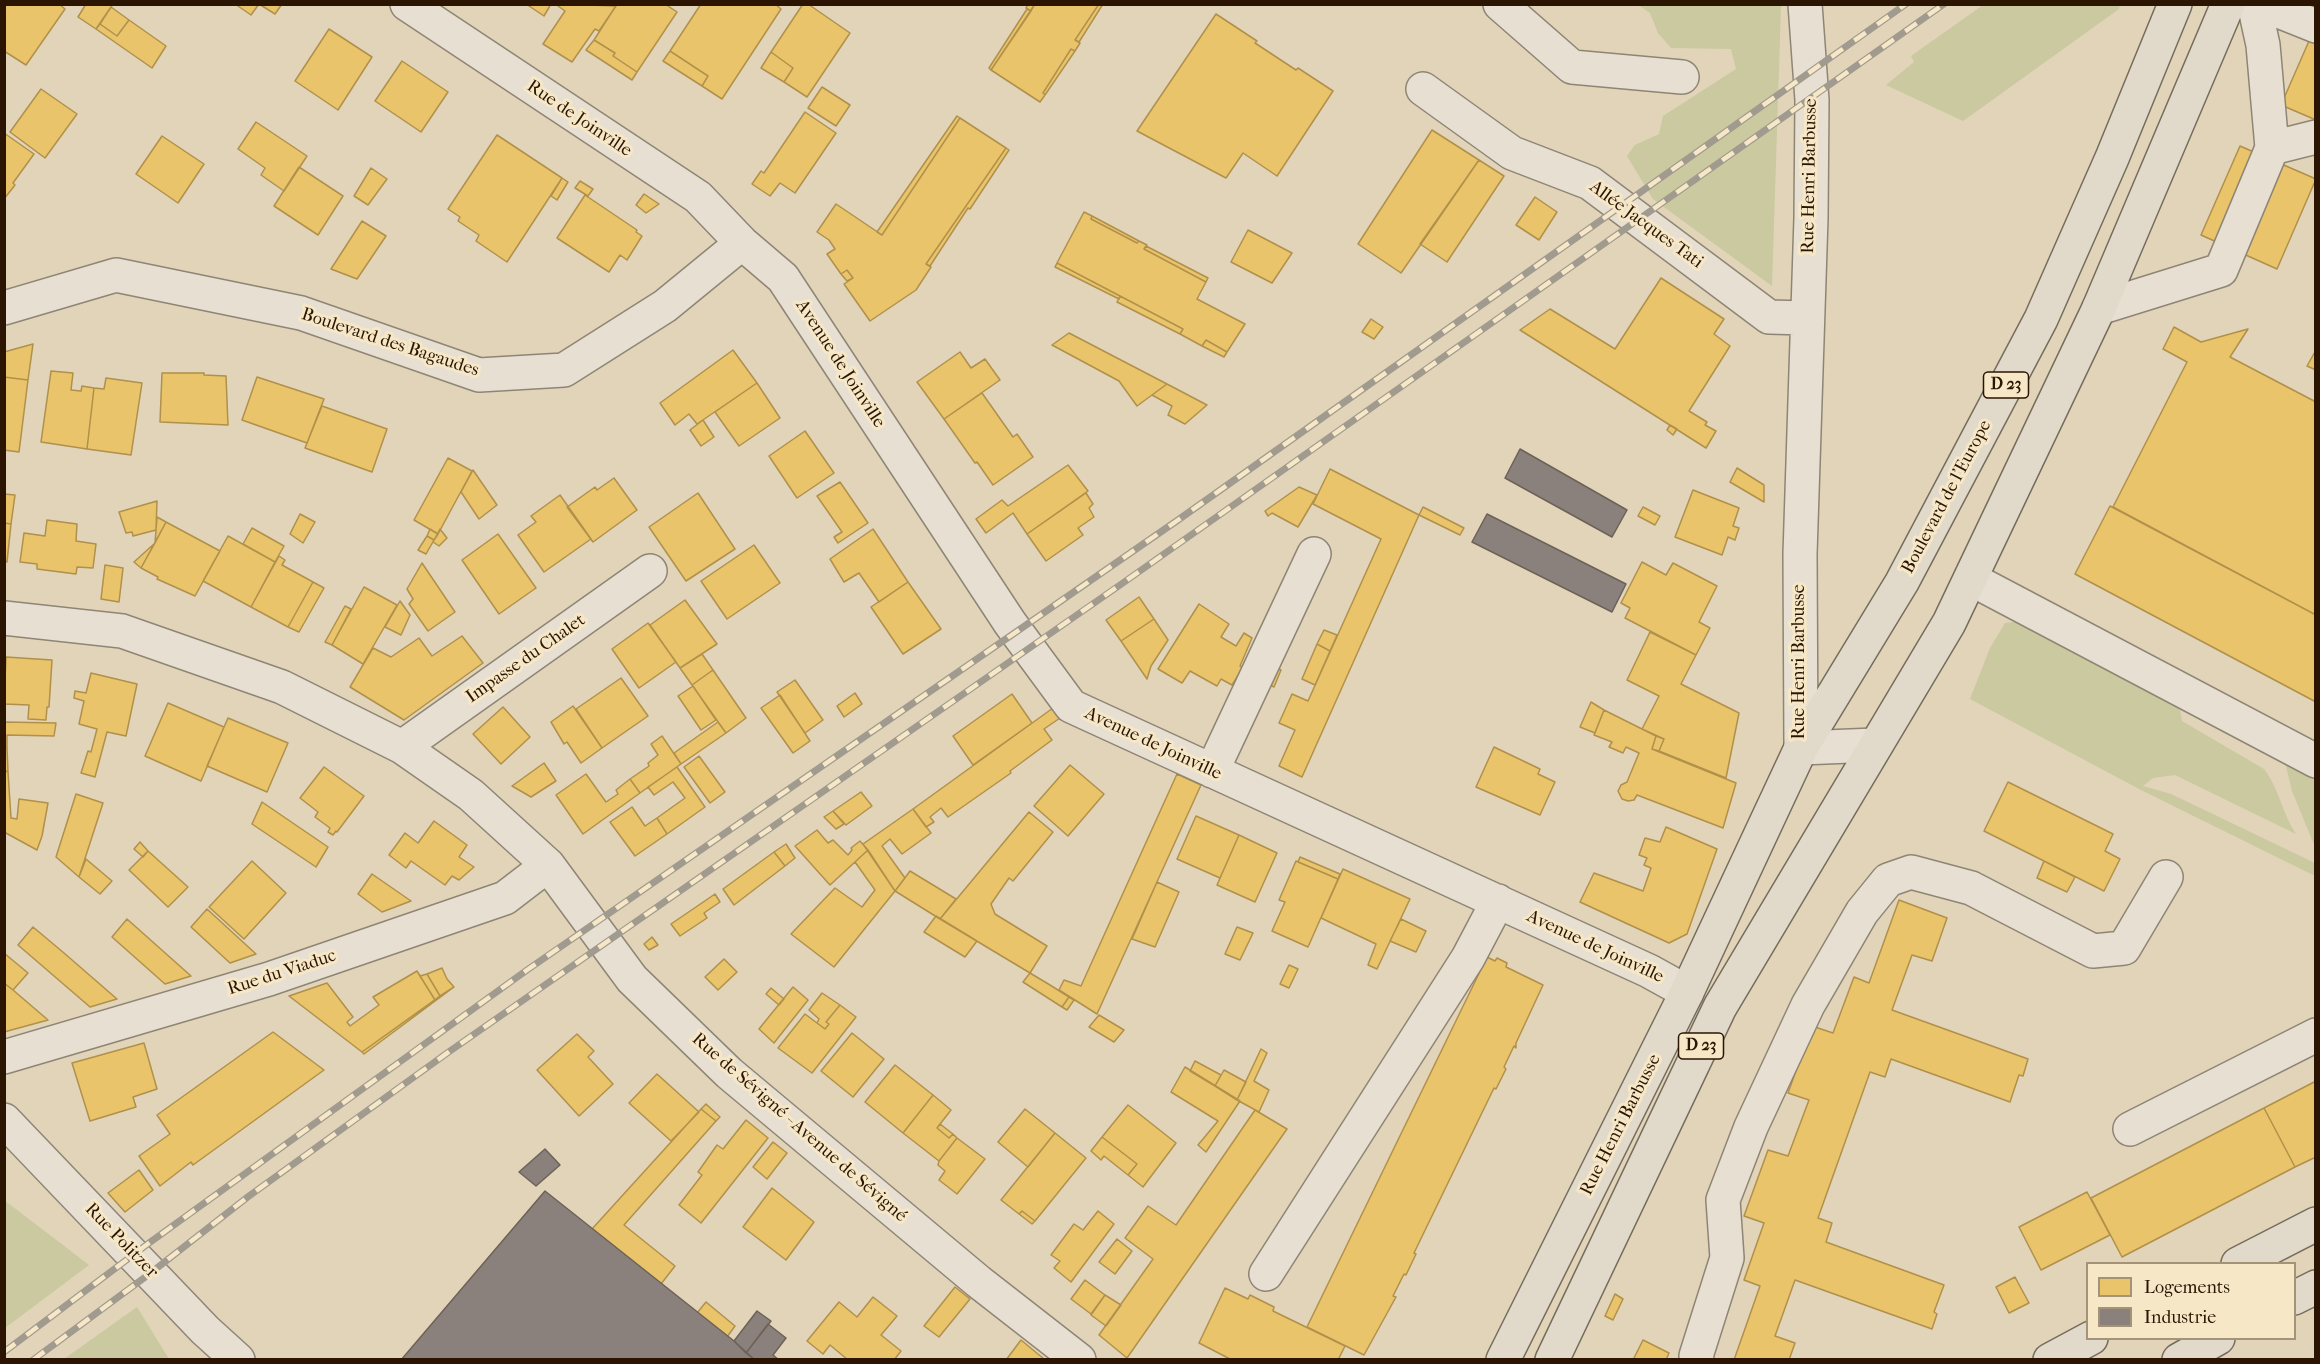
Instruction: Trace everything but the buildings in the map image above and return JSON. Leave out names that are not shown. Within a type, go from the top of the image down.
[{"type":"main road","name":"Boulevard de l'Europe","points":[[1801,748],[1902,582],[2041,319],[2112,158],[2175,4]]},
{"type":"main road","name":"D 23","points":[[1875,745],[1944,632],[1971,579],[2100,308],[2228,4]]},
{"type":"main road","name":"Rue Henri Barbusse","points":[[1552,1359],[1720,1006],[1875,745]]},
{"type":"main road","name":"Rue Henri Barbusse","points":[[1503,1359],[1687,992],[1801,748]]},
{"type":"main road","points":[[2240,1262],[2316,1224]]},
{"type":"main road","points":[[2296,1297],[2316,1287]]},
{"type":"main road","points":[[2050,1359],[2087,1340]]},
{"type":"main road","points":[[2179,1359],[2214,1340]]},
{"type":"street","name":"Rue de Joinville","points":[[407,4],[698,197],[742,243]]},
{"type":"street","points":[[1500,4],[1572,67],[1682,77]]},
{"type":"street","name":"Rue Henri Barbusse","points":[[1801,748],[1800,554],[1811,218],[1812,100],[1805,4]]},
{"type":"street","points":[[2100,308],[2220,270],[2272,148],[2263,45],[2254,4]]},
{"type":"street","points":[[2261,4],[2316,26]]},
{"type":"street","name":"Allée Jacques Tati","points":[[1423,89],[1512,153],[1590,183],[1769,317],[1806,318]]},
{"type":"street","points":[[2272,148],[2316,137]]},
{"type":"street","name":"Boulevard des Bagaudes","points":[[4,308],[116,275],[301,313],[479,375],[564,370],[665,306],[742,243]]},
{"type":"street","name":"Avenue de Joinville","points":[[742,243],[783,278],[1010,623],[1071,706],[1649,971],[1687,992]]},
{"type":"street","points":[[1212,771],[1314,554]]},
{"type":"street","name":"Impasse du Chalet","points":[[402,747],[650,571]]},
{"type":"street","points":[[1971,579],[2316,761]]},
{"type":"street","name":"Rue de Sévigné - Avenue de Sévigné","points":[[4,618],[122,631],[282,687],[402,747],[471,795],[548,865],[632,979],[729,1073],[979,1282],[1079,1359]]},
{"type":"street","points":[[1801,748],[1875,745]]},
{"type":"street","name":"Rue du Viaduc","points":[[4,1058],[269,979],[505,898],[548,865]]},
{"type":"street","points":[[1697,1359],[1696,1356],[1727,1258],[1723,1200],[1751,1127],[1808,1005],[1862,912],[1888,880],[1911,872],[1971,888],[2093,951],[2124,948],[2166,878]]},
{"type":"street","points":[[1266,1274],[1468,958],[1498,901]]},
{"type":"street","points":[[2130,1129],[2316,1035]]},
{"type":"street","name":"Rue Politzer","points":[[4,1120],[205,1330],[238,1359]]},
{"type":"green space","points":[[1638,5],[1781,5],[1772,286],[1653,199],[1627,156],[1635,145],[1659,134],[1663,116],[1736,69],[1731,49],[1671,48],[1658,33],[1650,13]]},
{"type":"green space","points":[[1983,5],[2120,5],[2119,9],[1963,121],[1886,85],[1914,62],[1911,56]]},
{"type":"green space","points":[[2023,621],[2179,704],[2182,721],[2264,769],[2296,834],[2175,775],[2153,778],[2143,786],[2171,794],[2315,863],[2315,876],[2141,790],[1970,699],[1990,648],[2005,623]]},
{"type":"green space","points":[[2284,758],[2315,774],[2315,847],[2292,791]]},
{"type":"green space","points":[[4,1200],[89,1265],[5,1328],[4,1328]]},
{"type":"green space","points":[[137,1307],[169,1359],[64,1359]]},
{"type":"railway","points":[[4,1352],[149,1243],[527,970],[1178,520],[1906,4]]},
{"type":"railway","points":[[33,1360],[148,1275],[249,1196],[450,1051],[1120,585],[1944,4]]}]
